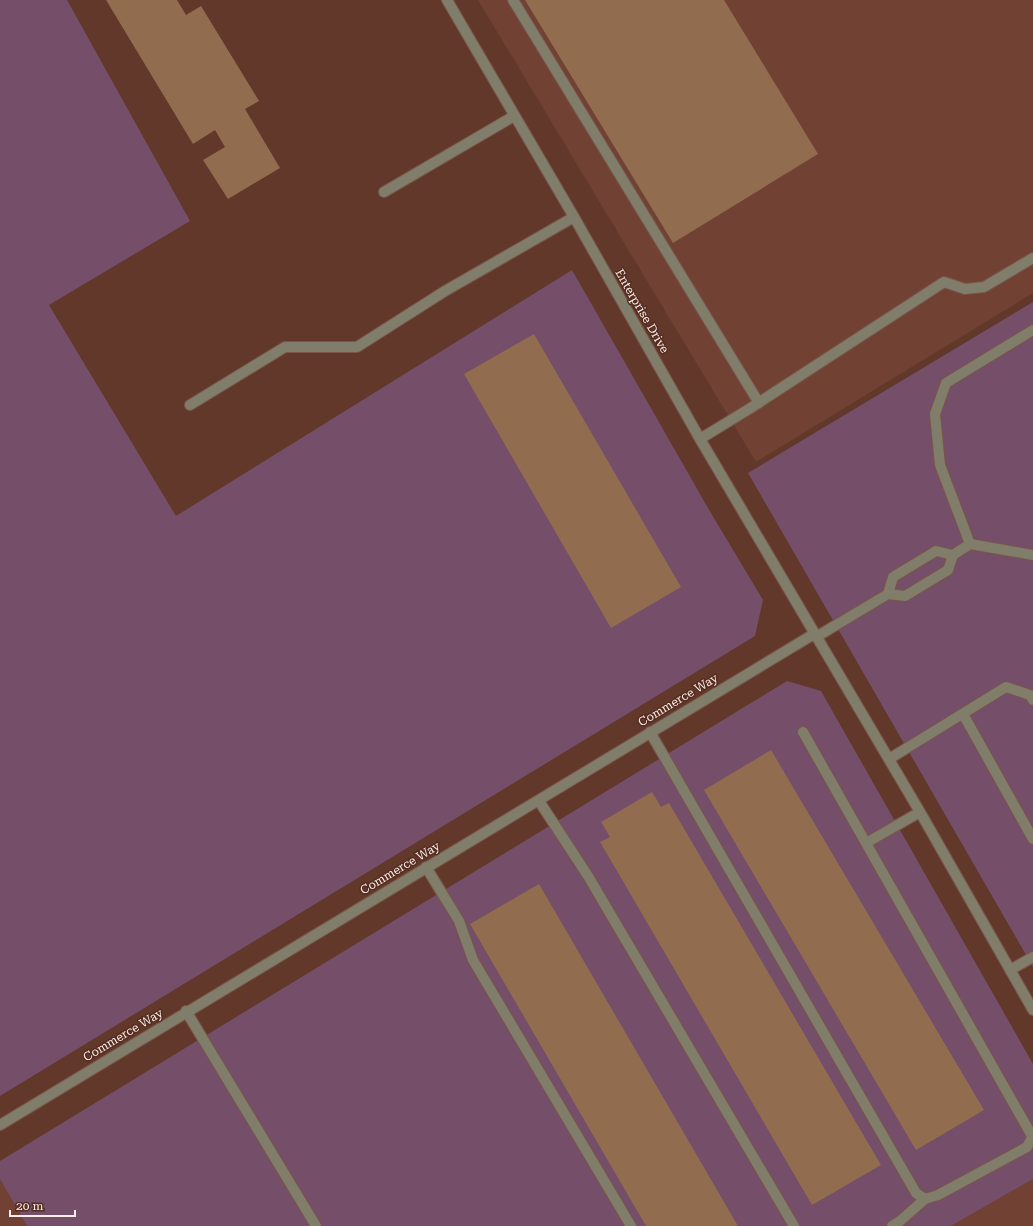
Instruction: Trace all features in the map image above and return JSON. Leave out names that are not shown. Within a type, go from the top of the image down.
[{"type":"street","name":"Enterprise Drive","points":[[447,0],[574,217],[700,439],[889,758],[1033,1010]]},
{"type":"street","points":[[513,0],[759,403]]},
{"type":"street","points":[[384,192],[514,116]]},
{"type":"street","points":[[190,405],[285,347],[357,347],[445,291],[574,217]]},
{"type":"street","points":[[700,439],[759,403],[944,282],[965,289],[984,287],[1033,258]]},
{"type":"street","points":[[970,544],[940,465],[935,414],[946,383],[1033,330]]},
{"type":"street","points":[[953,555],[936,551],[894,577],[888,594],[905,596],[948,570],[953,555],[970,544],[1033,555]]},
{"type":"street","name":"Commerce Way","points":[[0,1125],[186,1011],[539,801],[650,732],[888,594]]},
{"type":"street","points":[[889,758],[1006,687],[1030,694],[1033,700]]},
{"type":"street","points":[[963,714],[1033,839]]},
{"type":"street","points":[[650,732],[912,1186],[916,1192],[925,1199]]},
{"type":"street","points":[[803,732],[1033,1136],[1027,1147],[938,1195],[925,1199],[900,1222],[892,1226]]},
{"type":"street","points":[[539,801],[588,876],[794,1226]]},
{"type":"street","points":[[866,843],[920,812]]},
{"type":"street","points":[[426,868],[459,921],[473,960],[632,1226]]},
{"type":"street","points":[[1010,970],[1033,957]]},
{"type":"street","points":[[186,1011],[316,1226]]},
{"type":"shaded area","points":[[0,0],[67,0],[190,221],[49,305],[176,516],[572,270],[708,508],[763,600],[755,636],[0,1096]]},
{"type":"shaded area","points":[[478,0],[1033,0],[1033,293],[756,462]]},
{"type":"shaded area","points":[[1033,302],[1033,967],[748,473]]},
{"type":"shaded area","points":[[787,681],[821,691],[1033,1064],[1033,1179],[951,1226],[27,1226],[0,1179],[0,1161]]},
{"type":"shaded area","points":[[0,1179],[27,1226],[0,1226]]},
{"type":"shaded area","points":[[1033,1179],[1033,1226],[951,1226]]},
{"type":"building","points":[[106,0],[177,0],[186,15],[201,6],[259,101],[245,109],[280,168],[228,199],[203,160],[225,147],[215,130],[193,144]]},
{"type":"building","points":[[525,0],[724,0],[818,154],[673,243]]},
{"type":"building","points":[[534,334],[681,587],[611,628],[464,374]]},
{"type":"building","points":[[771,750],[984,1110],[916,1150],[704,790]]},
{"type":"building","points":[[652,792],[661,807],[669,803],[881,1165],[812,1205],[600,842],[610,837],[601,822]]},
{"type":"building","points":[[539,884],[738,1226],[646,1226],[470,924]]}]
